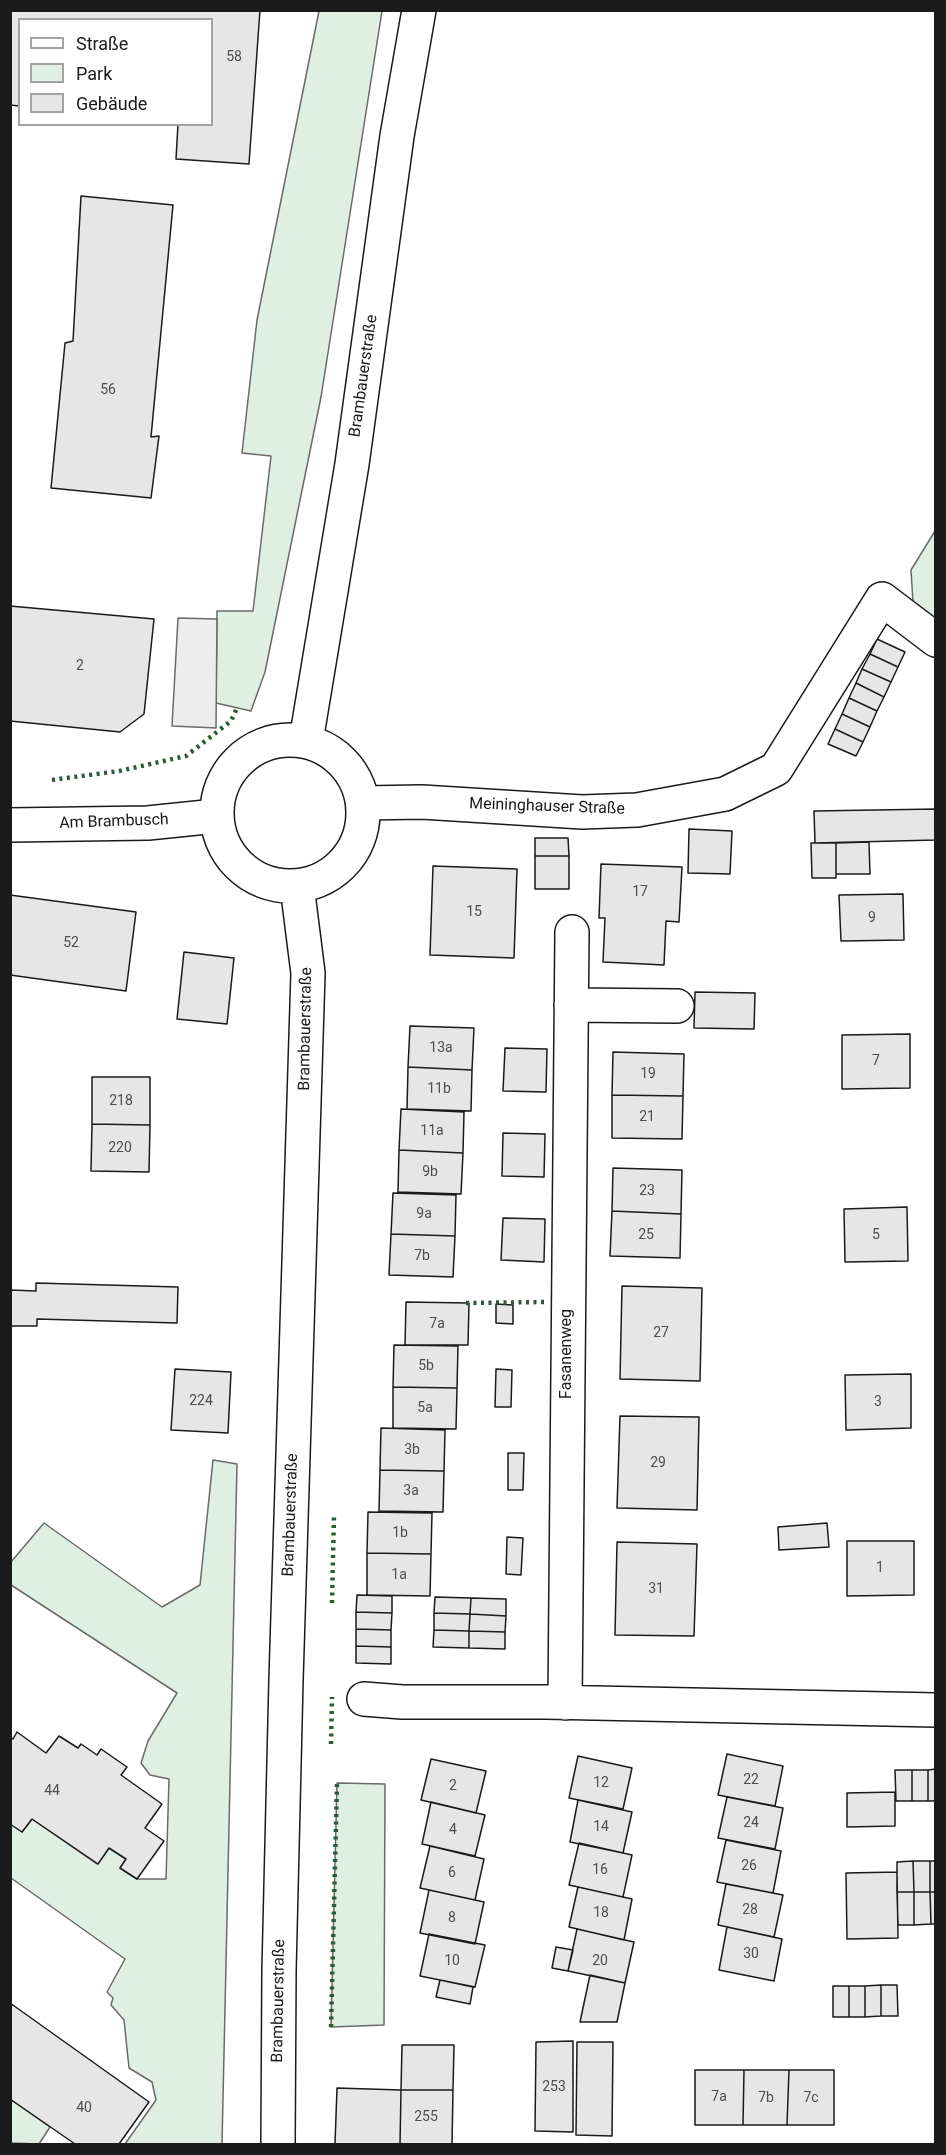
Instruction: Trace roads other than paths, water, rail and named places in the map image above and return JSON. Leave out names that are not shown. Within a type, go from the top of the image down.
[{"type":"main road","name":"Brambauerstraße","points":[[306,741],[352,465],[397,136],[419,10]]},
{"type":"main road","name":"Meininghauser Straße","points":[[363,803],[422,802],[582,812],[637,810],[725,794],[776,769],[882,599],[936,640]]},
{"type":"main road","points":[[284,740],[306,741],[323,747],[338,757],[350,770],[359,786],[363,803],[363,826],[355,849],[340,867],[320,880],[297,886],[277,886],[258,880],[242,869],[228,853],[220,836],[216,816],[219,794],[228,773],[243,757],[262,745],[284,740]]},
{"type":"main road","name":"Am Brambusch","points":[[10,825],[148,823],[216,816]]},
{"type":"main road","name":"Brambauerstraße","points":[[278,2145],[279,1971],[286,1680],[308,984],[306,942],[297,886]]},
{"type":"main road","name":"Fasanenweg","points":[[565,1703],[572,932]]},
{"type":"main road","points":[[571,1005],[677,1006]]},
{"type":"main road","points":[[364,1699],[402,1702],[936,1710]]}]
